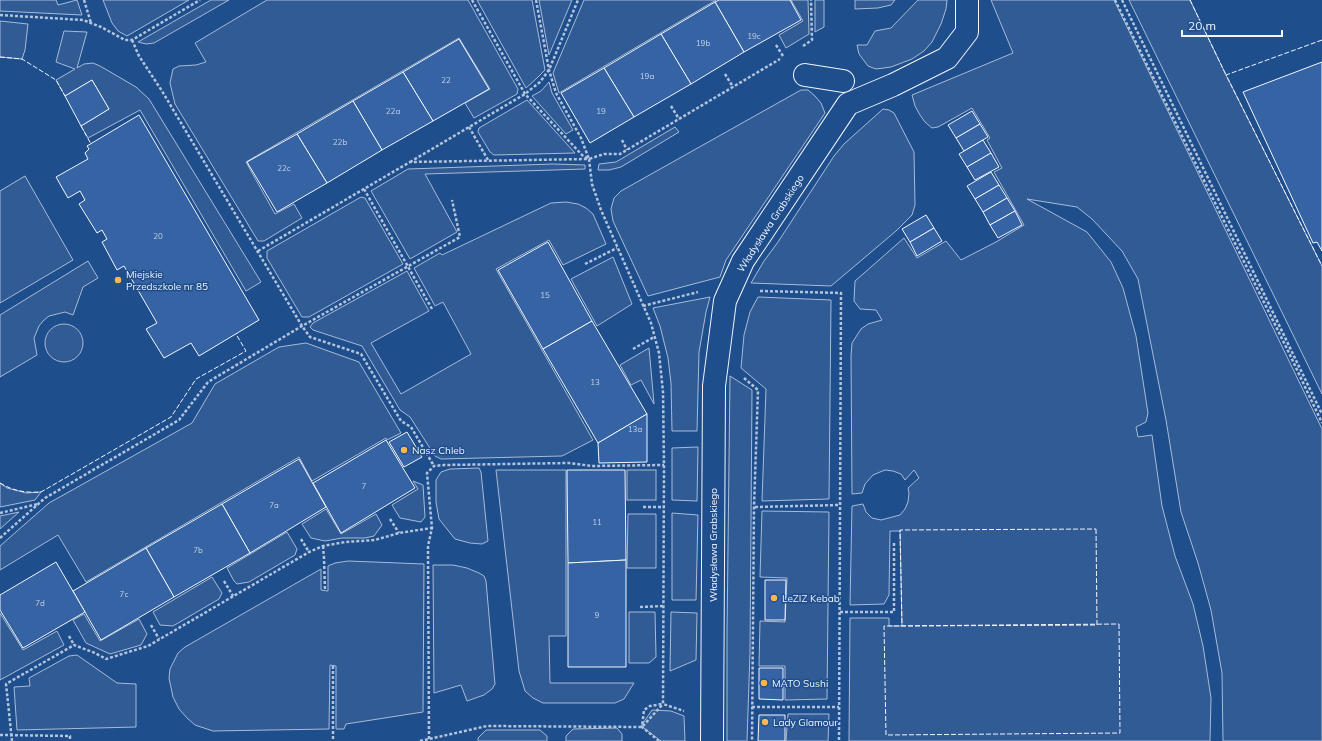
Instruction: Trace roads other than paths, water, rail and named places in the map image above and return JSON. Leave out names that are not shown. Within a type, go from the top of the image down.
[{"type":"street","name":"Władysława Grabskiego","points":[[712,741],[714,386],[725,301],[743,261],[848,104],[893,85],[947,58],[967,32],[967,0]]},
{"type":"street","points":[[805,75],[843,81]]},
{"type":"place","name":"Miejskie Przedszkole nr 85","points":[[118,280]]},
{"type":"place","name":"Nasz Chleb","points":[[404,450]]},
{"type":"place","name":"LeZIZ Kebab","points":[[774,598]]},
{"type":"place","name":"MATO Sushi","points":[[764,683]]},
{"type":"place","name":"Lady Glamour","points":[[765,722]]}]
